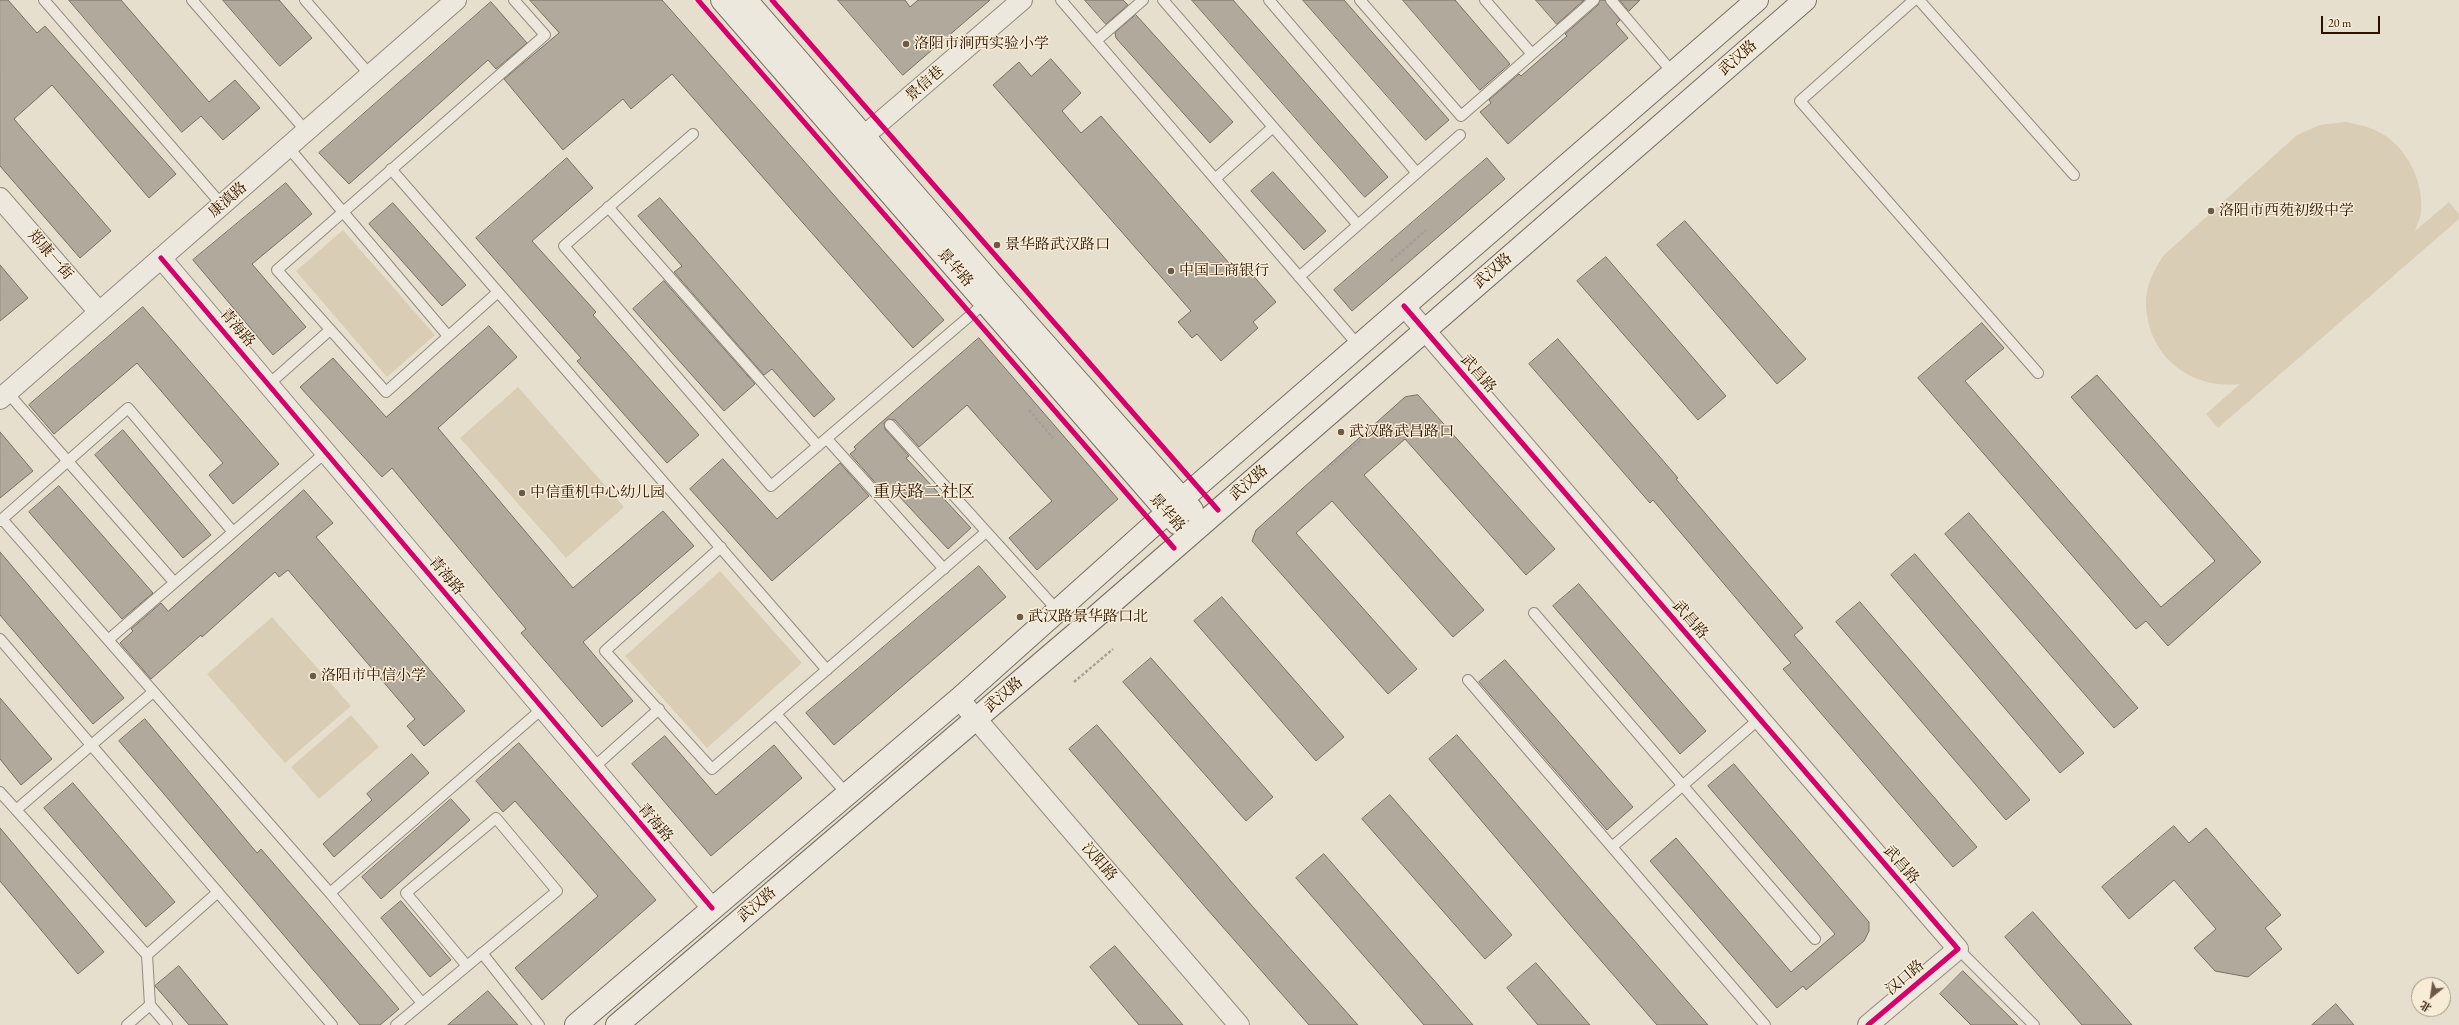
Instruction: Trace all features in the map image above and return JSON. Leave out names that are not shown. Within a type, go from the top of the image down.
[{"type":"main road","name":"景华路","points":[[722,0],[992,297],[1196,529]]},
{"type":"main road","name":"景华路","points":[[746,0],[864,136],[992,297]]},
{"type":"main road","name":"武汉路","points":[[617,1025],[976,719],[1805,0]]},
{"type":"main road","name":"武汉路","points":[[576,1025],[959,699],[1175,506],[1673,72],[1750,2]]},
{"type":"street","name":"康滇路","points":[[366,71],[438,0]]},
{"type":"street","name":"康滇路","points":[[2,394],[95,308],[302,126],[366,71],[456,0]]},
{"type":"street","name":"景信巷","points":[[864,136],[1022,0]]},
{"type":"street","name":"康滇路","points":[[95,308],[161,258],[218,200],[288,147],[302,126]]},
{"type":"street","name":"郑康一街","points":[[0,198],[95,308]]},
{"type":"street","name":"青海路","points":[[161,258],[712,908]]},
{"type":"street","name":"武昌路","points":[[1404,306],[1958,949]]},
{"type":"street","name":"汉阳路","points":[[959,699],[1239,1025]]},
{"type":"street","name":"汉口路","points":[[1868,1025],[1958,949]]},
{"type":"lane","points":[[44,0],[218,200]]},
{"type":"lane","points":[[192,0],[302,126]]},
{"type":"lane","points":[[305,0],[366,71]]},
{"type":"lane","points":[[498,292],[386,392],[277,270],[545,35],[514,0]]},
{"type":"lane","points":[[1062,0],[1358,345]]},
{"type":"lane","points":[[1096,41],[1143,0]]},
{"type":"lane","points":[[1163,0],[1358,225]]},
{"type":"lane","points":[[1269,0],[1417,172]]},
{"type":"lane","points":[[1360,0],[1461,116],[1594,0]]},
{"type":"lane","points":[[1485,0],[1532,54]]},
{"type":"lane","points":[[1611,0],[1673,72]]},
{"type":"lane","points":[[1914,0],[1800,101],[2038,373]]},
{"type":"lane","points":[[1919,0],[2074,175]]},
{"type":"lane","points":[[1215,179],[1273,127]]},
{"type":"lane","points":[[693,134],[564,246],[771,486],[992,297]]},
{"type":"lane","points":[[1299,277],[1460,135]]},
{"type":"lane","points":[[288,147],[448,336]]},
{"type":"lane","points":[[392,169],[827,670]]},
{"type":"lane","points":[[608,207],[818,446]]},
{"type":"lane","points":[[268,384],[330,330]]},
{"type":"lane","points":[[2,394],[68,461],[174,582]]},
{"type":"lane","points":[[233,532],[128,408],[1,520],[330,892],[422,1003]]},
{"type":"lane","points":[[890,425],[1058,611]]},
{"type":"lane","points":[[827,439],[944,569]]},
{"type":"lane","points":[[108,640],[326,452]]},
{"type":"lane","points":[[721,547],[606,651],[712,769],[986,532]]},
{"type":"lane","points":[[1534,613],[1815,939]]},
{"type":"lane","points":[[0,639],[332,1025]]},
{"type":"lane","points":[[1468,680],[1765,1025]]},
{"type":"lane","points":[[16,810],[153,692]]},
{"type":"lane","points":[[330,892],[542,708]]},
{"type":"lane","points":[[593,768],[658,709]]},
{"type":"lane","points":[[776,714],[847,794]]},
{"type":"lane","points":[[1612,847],[1759,719]]},
{"type":"lane","points":[[0,792],[146,955],[150,1005],[167,1025]]},
{"type":"lane","points":[[396,1025],[467,966],[482,953],[557,891],[496,818],[406,894],[467,966]]},
{"type":"lane","points":[[146,955],[218,892]]},
{"type":"lane","points":[[1958,949],[2034,1025]]},
{"type":"lane","points":[[482,953],[539,1025]]},
{"type":"lane","points":[[127,1025],[150,1005]]},
{"type":"path","points":[[1392,261],[1426,230]]},
{"type":"path","points":[[1029,410],[1053,438]]},
{"type":"path","points":[[1323,472],[1366,436]]},
{"type":"path","points":[[1074,682],[1113,649]]},
{"type":"shaded area","points":[[2346,122],[2367,127],[2382,133],[2402,151],[2409,162],[2419,187],[2421,201],[2421,214],[2415,231],[2449,202],[2459,214],[2459,219],[2218,428],[2206,414],[2240,384],[2222,384],[2204,381],[2189,375],[2175,365],[2163,353],[2154,339],[2148,322],[2146,304],[2147,291],[2156,267],[2163,256],[2297,135],[2320,125]]},
{"type":"shaded area","points":[[343,230],[435,335],[387,377],[296,271]]},
{"type":"shaded area","points":[[518,387],[624,507],[566,558],[460,438]]},
{"type":"shaded area","points":[[720,571],[802,663],[707,748],[625,656]]},
{"type":"shaded area","points":[[272,617],[351,706],[285,763],[207,674]]},
{"type":"shaded area","points":[[351,715],[379,747],[319,799],[291,767]]},
{"type":"building","points":[[0,0],[8,0],[37,33],[45,26],[176,174],[149,198],[52,85],[14,119],[111,231],[80,258],[0,166]]},
{"type":"building","points":[[69,0],[121,0],[209,102],[235,80],[260,108],[223,140],[201,116],[182,132]]},
{"type":"building","points":[[223,0],[279,0],[312,38],[280,66]]},
{"type":"building","points":[[530,0],[662,0],[944,320],[913,348],[672,74],[631,109],[623,99],[563,150],[504,79],[559,33]]},
{"type":"building","name":"洛阳市涧西实验小学","points":[[838,0],[905,0],[910,7],[918,0],[990,0],[903,75]]},
{"type":"building","points":[[1085,0],[1123,0],[1128,5],[1106,24]]},
{"type":"building","points":[[1192,0],[1233,0],[1388,177],[1365,197]]},
{"type":"building","points":[[1303,0],[1344,0],[1449,120],[1426,140]]},
{"type":"building","points":[[1403,0],[1455,0],[1510,64],[1480,90]]},
{"type":"building","points":[[1536,0],[1584,0],[1557,24]]},
{"type":"building","points":[[1600,0],[1605,0],[1620,20],[1616,24],[1628,38],[1508,144],[1480,112],[1491,103],[1489,100],[1519,74],[1521,76],[1567,36],[1565,34],[1598,5]]},
{"type":"building","points":[[1620,0],[1640,0],[1629,11]]},
{"type":"building","points":[[491,2],[527,43],[496,69],[488,60],[349,184],[319,153]]},
{"type":"building","points":[[1136,15],[1233,122],[1210,143],[1116,38],[1115,33]]},
{"type":"building","points":[[1051,59],[1081,93],[1062,111],[1081,133],[1101,116],[1236,271],[1244,265],[1276,302],[1253,322],[1258,328],[1221,361],[1197,334],[1192,338],[1178,322],[1191,311],[993,85],[1019,62],[1031,76]]},
{"type":"building","points":[[567,158],[593,188],[532,241],[596,312],[593,315],[699,435],[667,463],[577,361],[581,358],[476,238]]},
{"type":"building","points":[[1487,158],[1505,179],[1352,311],[1334,290]]},
{"type":"building","points":[[1273,172],[1326,231],[1304,250],[1251,191]]},
{"type":"building","points":[[286,183],[312,214],[252,264],[306,327],[273,355],[193,260]]},
{"type":"building","points":[[660,198],[835,399],[814,417],[772,369],[764,375],[674,272],[682,266],[638,216]]},
{"type":"building","points":[[393,203],[466,285],[442,306],[369,224]]},
{"type":"building","points":[[1685,221],[1806,359],[1777,384],[1657,245]]},
{"type":"building","points":[[1606,257],[1726,396],[1698,420],[1577,281]]},
{"type":"building","points":[[0,265],[28,298],[0,321]]},
{"type":"building","points":[[664,281],[755,384],[724,411],[633,309]]},
{"type":"building","points":[[143,307],[279,464],[233,504],[209,475],[223,463],[137,363],[54,434],[29,405]]},
{"type":"building","points":[[1982,323],[2004,348],[1965,381],[2161,607],[2215,561],[2071,397],[2097,375],[2261,562],[2168,646],[2146,621],[2136,629],[1918,378]]},
{"type":"building","points":[[489,326],[517,357],[438,428],[573,588],[663,511],[694,546],[583,642],[633,701],[602,727],[521,633],[526,629],[392,468],[382,477],[300,387],[333,358],[386,417]]},
{"type":"building","points":[[979,338],[1118,499],[1037,570],[1009,538],[1052,501],[967,405],[919,447],[895,420],[888,419],[884,423],[885,429],[909,456],[906,458],[971,528],[948,549],[885,481],[879,487],[850,454],[856,449],[854,447],[877,426]]},
{"type":"building","points":[[1558,339],[1678,478],[1676,479],[1803,628],[1794,635],[1977,847],[1953,867],[1783,669],[1791,663],[1653,500],[1650,503],[1529,364]]},
{"type":"building","points":[[1418,395],[1555,549],[1526,575],[1405,439],[1364,475],[1484,610],[1453,637],[1332,501],[1296,533],[1417,669],[1388,694],[1252,541],[1256,530],[1405,397]]},
{"type":"building","points":[[123,430],[211,535],[183,558],[95,455]]},
{"type":"building","points":[[0,432],[33,471],[0,498]]},
{"type":"building","points":[[723,459],[777,519],[840,463],[869,496],[772,581],[690,489]]},
{"type":"building","points":[[59,486],[153,593],[122,619],[29,512]]},
{"type":"building","points":[[304,490],[333,523],[316,537],[465,711],[424,746],[407,726],[415,719],[288,570],[279,577],[275,572],[202,637],[201,635],[151,679],[120,643],[133,631],[131,629],[161,603],[168,611]]},
{"type":"building","points":[[1969,513],[2138,708],[2114,728],[1945,534]]},
{"type":"building","points":[[0,552],[124,698],[93,724],[0,615]]},
{"type":"building","points":[[1915,554],[2084,753],[2060,773],[1891,575]]},
{"type":"building","points":[[979,566],[1006,597],[834,745],[806,713]]},
{"type":"building","points":[[1579,584],[1706,731],[1680,754],[1553,606]]},
{"type":"building","points":[[1222,597],[1344,737],[1316,761],[1194,621]]},
{"type":"building","points":[[1860,602],[2030,800],[2006,820],[1836,622]]},
{"type":"building","points":[[1151,658],[1273,797],[1246,821],[1123,682]]},
{"type":"building","points":[[1505,660],[1633,807],[1607,830],[1479,682]]},
{"type":"building","points":[[0,698],[52,759],[21,785],[0,759]]},
{"type":"building","points":[[145,719],[257,853],[261,849],[399,1009],[380,1025],[360,1025],[119,741]]},
{"type":"building","points":[[1097,725],[1253,907],[1358,1025],[1309,1025],[1207,909],[1069,749]]},
{"type":"building","points":[[1457,735],[1708,1025],[1657,1025],[1576,932],[1429,759]]},
{"type":"building","points":[[665,736],[716,795],[774,745],[802,778],[711,856],[632,764]]},
{"type":"building","points":[[519,743],[656,900],[542,1000],[515,968],[598,896],[515,801],[503,812],[476,781]]},
{"type":"building","points":[[412,754],[429,773],[334,857],[323,844],[372,800],[367,794]]},
{"type":"building","points":[[1734,764],[1869,922],[1869,931],[1864,941],[1806,990],[1803,986],[1777,1008],[1650,861],[1676,838],[1791,972],[1835,934],[1708,786]]},
{"type":"building","points":[[73,783],[175,902],[146,927],[44,808]]},
{"type":"building","points":[[1390,795],[1512,935],[1485,959],[1362,819]]},
{"type":"building","points":[[451,799],[470,820],[381,899],[362,877]]},
{"type":"building","points":[[2174,826],[2189,843],[2206,828],[2281,915],[2265,928],[2282,949],[2248,977],[2215,971],[2194,948],[2216,929],[2174,880],[2129,919],[2102,887]]},
{"type":"building","points":[[0,828],[104,952],[78,974],[0,881]]},
{"type":"building","points":[[1324,854],[1473,1025],[1424,1025],[1296,878]]},
{"type":"building","points":[[401,901],[451,960],[430,977],[381,918]]},
{"type":"building","points":[[2033,912],[2132,1025],[2082,1025],[2005,937]]},
{"type":"building","points":[[1115,946],[1183,1025],[1139,1025],[1090,967]]},
{"type":"building","points":[[1536,963],[1590,1025],[1538,1025],[1507,988]]},
{"type":"building","points":[[179,966],[228,1025],[189,1025],[155,986]]},
{"type":"building","points":[[1963,971],[2018,1025],[1971,1025],[1940,994]]},
{"type":"building","points":[[488,991],[518,1025],[448,1025]]},
{"type":"building","points":[[2336,1004],[2354,1025],[2312,1025]]},
{"type":"cycle path","points":[[698,0],[1174,548]]},
{"type":"cycle path","points":[[772,0],[1218,510]]},
{"type":"cycle path","points":[[161,258],[712,908]]},
{"type":"cycle path","points":[[1404,306],[1958,949],[1868,1025]]},
{"type":"place","name":"洛阳市涧西实验小学","points":[[906,44]]},
{"type":"place","name":"洛阳市西苑初级中学","points":[[2211,211]]},
{"type":"place","name":"景华路武汉路口","points":[[997,245]]},
{"type":"place","name":"中国工商银行","points":[[1171,271]]},
{"type":"place","name":"武汉路武昌路口","points":[[1341,432]]},
{"type":"place","name":"中信重机中心幼儿园","points":[[522,493]]},
{"type":"place","name":"武汉路景华路口北","points":[[1020,617]]},
{"type":"place","name":"洛阳市中信小学","points":[[313,676]]},
{"type":"district","name":"重庆路二社区","points":[[924,492]]}]
